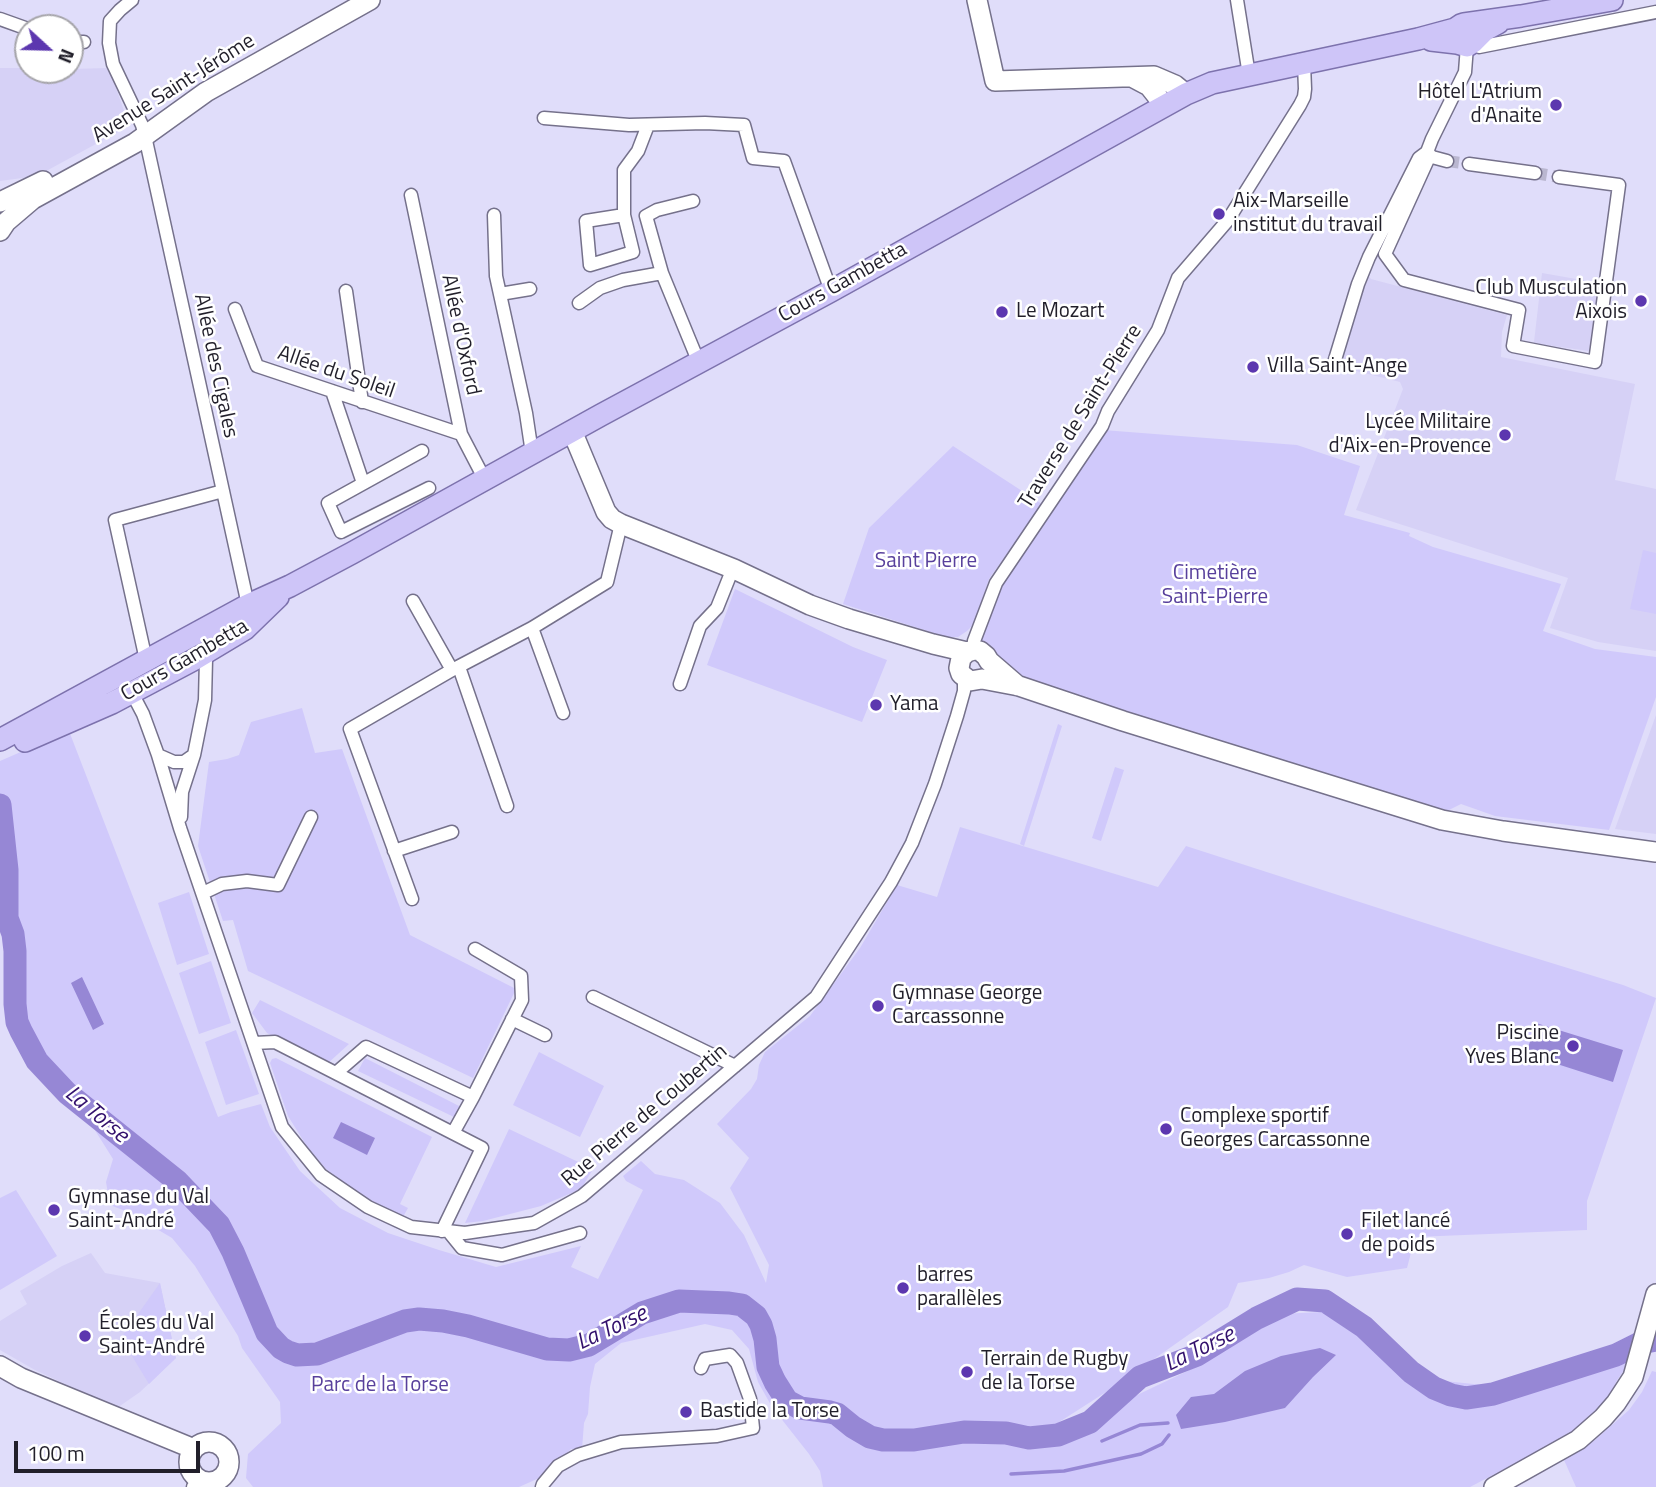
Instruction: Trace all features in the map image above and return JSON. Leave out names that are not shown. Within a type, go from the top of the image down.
[{"type":"main road","name":"Cours Gambetta","points":[[4,732],[132,694],[213,649],[251,613],[290,586],[1186,94],[1212,83],[1418,39],[1466,38],[1521,16],[1612,0]]},
{"type":"main road","name":"Cours Gambetta","points":[[0,754],[46,731],[68,712],[146,660],[251,613]]},
{"type":"street","name":"Allée des Cigales","points":[[132,0],[110,22],[109,43],[113,64],[144,130],[251,613]]},
{"type":"street","name":"Avenue Saint-Jérôme","points":[[0,202],[144,130],[194,87],[255,51],[352,0]]},
{"type":"street","name":"Avenue Saint-Jérôme","points":[[2,220],[206,92],[370,0]]},
{"type":"street","points":[[976,0],[995,81],[1154,76],[1175,85],[1186,94]]},
{"type":"street","points":[[1237,0],[1249,75]]},
{"type":"street","name":"Cours Gambetta","points":[[1466,38],[1479,47],[1656,12]]},
{"type":"street","points":[[1466,38],[1465,72],[1432,139],[1429,153],[1385,254],[1405,279],[1519,310],[1513,346],[1595,362],[1619,185],[1559,177]]},
{"type":"street","name":"Traverse de Saint-Pierre","points":[[972,669],[974,641],[996,583],[1102,426],[1112,403],[1160,326],[1178,278],[1228,220],[1304,97],[1304,64]]},
{"type":"street","points":[[1132,77],[1149,86],[1164,105]]},
{"type":"street","points":[[544,118],[629,125],[744,125],[753,158],[784,161],[831,291]]},
{"type":"street","points":[[624,215],[586,221],[590,265],[633,252],[624,215],[624,170],[638,151],[648,125]]},
{"type":"street","points":[[1429,153],[1447,161]]},
{"type":"street","points":[[1335,363],[1368,257],[1419,158],[1429,153]]},
{"type":"street","points":[[1469,164],[1535,173]]},
{"type":"street","name":"Allée d'Oxford","points":[[411,195],[461,434],[485,480]]},
{"type":"street","points":[[694,201],[657,210],[646,216],[662,273],[699,363]]},
{"type":"street","points":[[494,215],[496,276],[533,453]]},
{"type":"street","points":[[579,303],[600,288],[662,273]]},
{"type":"street","points":[[500,294],[530,289]]},
{"type":"street","points":[[346,291],[362,402]]},
{"type":"street","name":"Allée du Soleil","points":[[236,309],[257,366],[461,434]]},
{"type":"street","points":[[332,391],[363,482]]},
{"type":"street","points":[[572,431],[606,512],[612,519],[733,568],[810,605],[933,643],[972,669],[1123,721],[1443,820],[1656,852]]},
{"type":"street","points":[[422,451],[328,503],[341,532],[429,488]]},
{"type":"street","points":[[146,660],[115,520],[223,491]]},
{"type":"street","points":[[412,899],[350,729],[455,668],[532,628],[607,582],[621,524]]},
{"type":"street","points":[[680,684],[700,626],[717,608],[733,568]]},
{"type":"street","points":[[413,601],[455,668],[508,806]]},
{"type":"street","points":[[532,628],[563,713]]},
{"type":"street","points":[[180,828],[182,792],[194,755],[205,700],[206,659],[213,649]]},
{"type":"street","name":"Rue Pierre de Coubertin","points":[[132,694],[143,714],[158,755],[180,828],[282,1127],[321,1175],[368,1207],[411,1227],[466,1233],[534,1223],[582,1196],[816,997],[891,882],[912,843],[972,669]]},
{"type":"street","points":[[158,755],[174,762],[184,762],[194,755]]},
{"type":"street","points":[[203,893],[222,884],[247,881],[278,886],[311,817]]},
{"type":"street","points":[[394,851],[452,832]]},
{"type":"street","points":[[453,1133],[522,1000],[521,976],[475,949]]},
{"type":"street","points":[[593,997],[735,1066]]},
{"type":"street","points":[[512,1019],[545,1035]]},
{"type":"street","points":[[254,1042],[275,1042],[482,1148],[445,1231],[462,1248],[502,1255],[579,1233]]},
{"type":"street","points":[[336,1073],[366,1047],[473,1097]]},
{"type":"street","points":[[1494,1487],[1578,1440],[1603,1418],[1633,1377],[1656,1294]]},
{"type":"street","points":[[542,1487],[558,1466],[578,1455],[621,1443],[717,1436],[752,1428],[750,1399],[737,1363],[730,1355],[705,1359],[701,1368]]},
{"type":"street","points":[[0,1366],[21,1378],[194,1449]]},
{"type":"street","points":[[209,1442],[224,1449],[229,1463],[227,1481],[196,1483],[189,1464],[194,1449],[209,1442]]},
{"type":"shaded area","points":[[0,68],[14,68],[14,84],[84,84],[84,69],[109,68],[128,122],[118,132],[37,176],[0,181]]},
{"type":"shaded area","name":"Lycée Militaire d'Aix-en-Provence","points":[[1366,273],[1371,279],[1507,315],[1502,332],[1501,357],[1635,384],[1615,480],[1656,489],[1656,651],[1598,642],[1550,628],[1568,578],[1356,510],[1403,389],[1400,382],[1344,368],[1339,359]]},
{"type":"shaded area","points":[[1542,273],[1599,283],[1589,351],[1534,342]]},
{"type":"shaded area","points":[[1656,715],[1656,834],[1615,829]]},
{"type":"shaded area","points":[[82,977],[104,1024],[93,1030],[71,983]]},
{"type":"shaded area","points":[[1536,1023],[1623,1050],[1613,1082],[1526,1054]]},
{"type":"shaded area","points":[[341,1122],[375,1138],[367,1155],[333,1138]]},
{"type":"shaded area","name":"Écoles du Val Saint-André","points":[[91,1253],[105,1273],[160,1283],[176,1358],[140,1392],[117,1408],[35,1370],[0,1350],[0,1321],[27,1304],[20,1291],[62,1266]]},
{"type":"shaded area","points":[[1320,1348],[1336,1355],[1285,1408],[1181,1429],[1176,1415],[1191,1397],[1214,1394],[1245,1371],[1281,1356]]},
{"type":"green space","name":"Cimetière Saint-Pierre","points":[[1103,430],[1297,445],[1360,466],[1344,515],[1410,533],[1409,536],[1433,547],[1561,584],[1543,631],[1595,649],[1656,657],[1656,697],[1609,830],[1495,816],[1461,804],[1445,812],[1029,681],[979,640],[994,592]]},
{"type":"green space","name":"Saint Pierre","points":[[953,446],[1042,504],[989,579],[971,627],[958,637],[946,637],[843,604],[869,528]]},
{"type":"green space","points":[[1643,550],[1656,553],[1656,614],[1630,609]]},
{"type":"green space","points":[[735,589],[853,647],[887,660],[862,722],[707,665]]},
{"type":"green space","points":[[302,708],[315,753],[342,749],[410,935],[516,989],[473,1078],[248,971],[233,920],[223,921],[198,846],[209,762],[239,755],[251,722]]},
{"type":"green space","points":[[1058,724],[1062,726],[1024,846],[1020,844]]},
{"type":"green space","name":"Parc de la Torse","points":[[69,731],[218,1117],[261,1104],[270,1127],[300,1171],[340,1208],[388,1233],[496,1267],[581,1246],[571,1267],[598,1279],[643,1190],[626,1181],[623,1176],[641,1161],[655,1174],[684,1180],[720,1203],[744,1235],[766,1283],[769,1265],[730,1188],[749,1158],[717,1124],[751,1089],[765,1052],[810,1016],[860,948],[897,885],[937,897],[960,827],[1158,887],[1186,846],[1623,985],[1656,998],[1587,1201],[1587,1230],[1415,1237],[1407,1268],[1347,1277],[1304,1265],[1269,1278],[1238,1283],[1228,1307],[1053,1426],[1135,1396],[1198,1366],[1260,1315],[1342,1311],[1364,1327],[1415,1378],[1493,1386],[1620,1346],[1640,1343],[1616,1382],[1611,1396],[1593,1416],[1568,1436],[1470,1487],[823,1487],[820,1471],[772,1407],[758,1382],[749,1349],[732,1330],[705,1324],[621,1343],[595,1364],[582,1449],[571,1449],[546,1475],[519,1487],[253,1487],[246,1478],[248,1454],[281,1423],[280,1402],[242,1348],[238,1336],[195,1266],[172,1238],[128,1212],[110,1205],[106,1182],[113,1159],[76,1100],[14,1025],[12,985],[19,955],[0,860],[0,761]]},
{"type":"green space","points":[[1115,767],[1124,770],[1101,841],[1092,838]]},
{"type":"green space","points":[[189,892],[209,954],[177,965],[158,903]]},
{"type":"green space","points":[[211,961],[231,1023],[199,1034],[179,973]]},
{"type":"green space","points":[[260,1000],[349,1044],[327,1064],[267,1033],[252,1013]]},
{"type":"green space","points":[[236,1030],[259,1094],[226,1105],[205,1042]]},
{"type":"green space","points":[[539,1052],[604,1086],[580,1137],[513,1105]]},
{"type":"green space","points":[[276,1058],[432,1137],[400,1204],[408,1208],[403,1217],[361,1195],[326,1169],[306,1145],[288,1116],[270,1063]]},
{"type":"green space","points":[[365,1058],[461,1107],[454,1117],[358,1071]]},
{"type":"green space","points":[[509,1129],[593,1169],[581,1189],[541,1206],[465,1223]]},
{"type":"green space","points":[[16,1190],[57,1256],[0,1290],[0,1198]]},
{"type":"green space","points":[[160,1283],[176,1358],[149,1384],[121,1338]]},
{"type":"green space","points":[[1652,1371],[1656,1372],[1656,1487],[1576,1487],[1564,1460],[1595,1440],[1629,1410]]},
{"type":"waterway","name":"La Torse","points":[[0,805],[7,870],[7,918],[15,951],[17,1022],[37,1061],[67,1093],[177,1181],[219,1225],[267,1333],[281,1348],[297,1355],[317,1354],[405,1321],[419,1319],[468,1326],[547,1349],[569,1350],[589,1345],[642,1313],[679,1301],[729,1303],[742,1305],[756,1316],[765,1339],[768,1367],[787,1401],[800,1408],[837,1414],[870,1437],[883,1440],[914,1440],[964,1432],[1006,1433],[1029,1438],[1058,1435],[1090,1422],[1140,1377],[1197,1355],[1257,1318],[1297,1299],[1325,1301],[1364,1327],[1411,1372],[1434,1388],[1466,1398],[1493,1394],[1616,1355],[1640,1343],[1656,1340]]},
{"type":"waterway","points":[[1102,1441],[1140,1425],[1168,1423]]},
{"type":"waterway","points":[[1011,1474],[1064,1471],[1141,1454],[1162,1444],[1169,1435]]},
{"type":"tunnel","points":[[1447,161],[1469,164]]},
{"type":"tunnel","points":[[1535,173],[1559,177]]},
{"type":"place","name":"Hôtel L'Atrium d'Anaite","points":[[1556,105]]},
{"type":"place","name":"Aix-Marseille institut du travail","points":[[1219,214]]},
{"type":"place","name":"Club Musculation Aixois","points":[[1641,301]]},
{"type":"place","name":"Le Mozart","points":[[1002,312]]},
{"type":"place","name":"Villa Saint-Ange","points":[[1253,367]]},
{"type":"place","name":"Lycée Militaire d'Aix-en-Provence","points":[[1505,435]]},
{"type":"place","name":"Yama","points":[[876,705]]},
{"type":"place","name":"Gymnase George Carcassonne","points":[[878,1006]]},
{"type":"place","name":"Piscine Yves Blanc","points":[[1573,1046]]},
{"type":"place","name":"Complexe sportif Georges Carcassonne","points":[[1166,1129]]},
{"type":"place","name":"Gymnase du Val Saint-André","points":[[54,1210]]},
{"type":"place","name":"Filet lancé de poids","points":[[1347,1234]]},
{"type":"place","name":"barres parallèles","points":[[903,1288]]},
{"type":"place","name":"Écoles du Val Saint-André","points":[[85,1336]]},
{"type":"place","name":"Terrain de Rugby de la Torse","points":[[967,1372]]},
{"type":"place","name":"Bastide la Torse","points":[[686,1412]]}]
